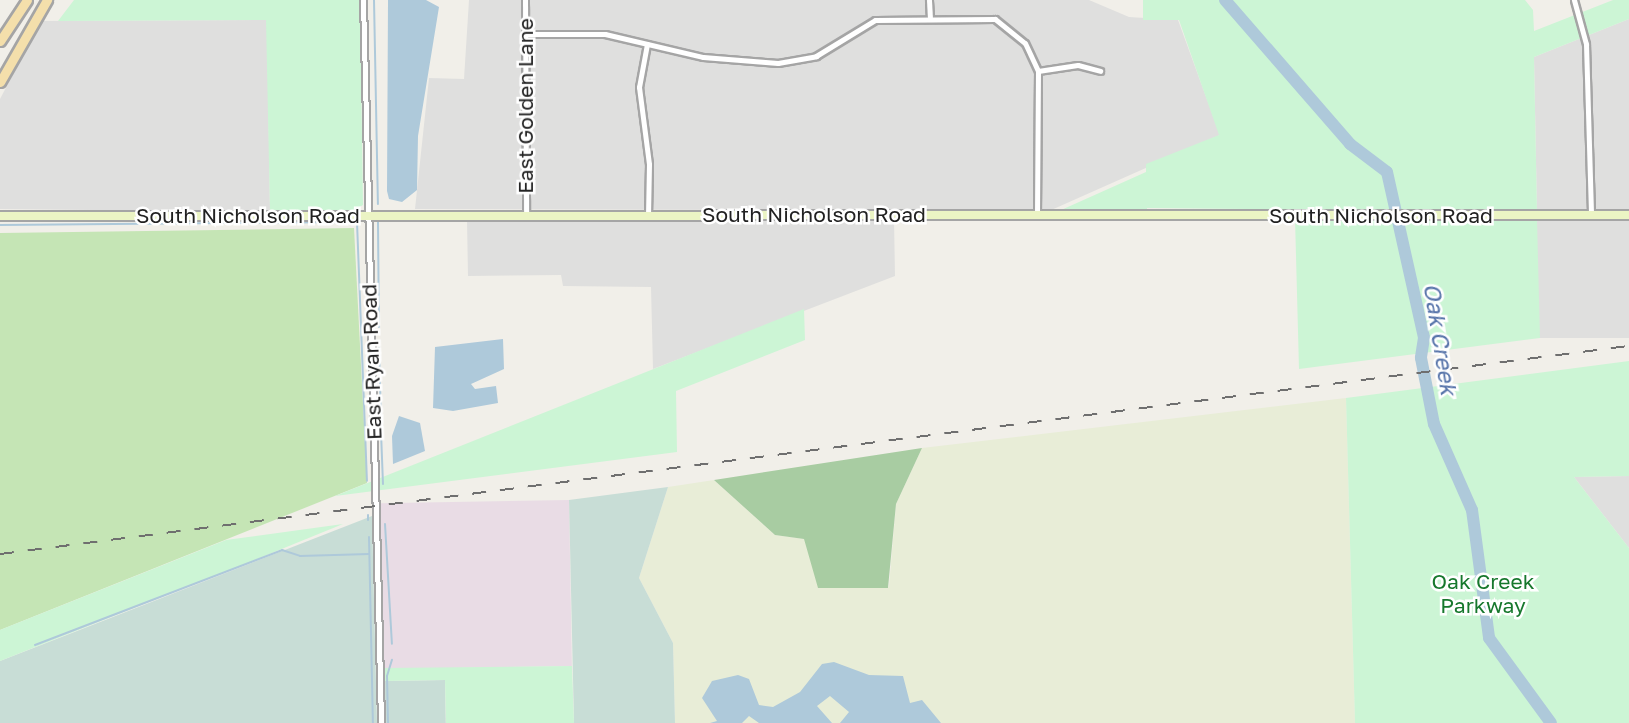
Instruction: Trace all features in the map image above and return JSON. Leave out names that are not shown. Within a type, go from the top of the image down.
[{"type":"main road","points":[[0,41],[27,0]]},
{"type":"main road","points":[[0,82],[47,0]]},
{"type":"street","name":"East Ryan Road","points":[[363,0],[381,723]]},
{"type":"street","name":"East Golden Lane","points":[[525,0],[526,213]]},
{"type":"street","points":[[929,0],[930,17]]},
{"type":"street","points":[[1574,0],[1584,28],[1591,215]]},
{"type":"street","points":[[525,34],[605,34],[739,63],[793,62],[825,52],[875,20],[930,17],[995,19],[1025,43],[1038,71],[1037,214]]},
{"type":"street","points":[[648,44],[639,87],[649,164],[648,214]]},
{"type":"street","points":[[1038,71],[1077,65],[1100,71]]},
{"type":"street","name":"South Nicholson Road","points":[[0,216],[526,213],[1629,215]]},
{"type":"shaded area","points":[[388,0],[426,0],[439,7],[418,136],[417,190],[402,202],[389,199],[387,191]]},
{"type":"shaded area","points":[[469,0],[1089,0],[1129,17],[1178,20],[1220,135],[1049,211],[415,209],[429,78],[464,79]]},
{"type":"shaded area","points":[[1629,19],[1629,212],[1537,212],[1534,57]]},
{"type":"shaded area","points":[[267,20],[270,212],[0,209],[0,99],[41,21]]},
{"type":"shaded area","points":[[894,219],[895,276],[653,369],[651,287],[563,286],[561,275],[468,276],[467,220]]},
{"type":"shaded area","points":[[1537,219],[1629,219],[1629,338],[1537,338]]},
{"type":"shaded area","points":[[503,339],[504,369],[471,384],[475,389],[496,386],[498,403],[453,411],[433,408],[435,347]]},
{"type":"shaded area","points":[[399,416],[420,423],[425,451],[393,464],[392,436]]},
{"type":"shaded area","points":[[1629,476],[1629,548],[1574,477]]},
{"type":"shaded area","points":[[668,487],[639,578],[673,643],[675,723],[574,723],[569,500]]},
{"type":"shaded area","points":[[569,500],[572,666],[383,669],[380,503]]},
{"type":"shaded area","points":[[372,516],[377,723],[0,723],[0,661]]},
{"type":"shaded area","points":[[834,662],[869,675],[903,676],[910,703],[922,700],[941,723],[840,723],[849,712],[830,696],[817,706],[832,723],[759,723],[749,716],[742,723],[710,723],[717,721],[702,698],[712,681],[738,675],[749,679],[759,705],[773,707],[800,692],[822,664]]},
{"type":"shaded area","points":[[445,680],[446,723],[385,723],[384,681]]},
{"type":"green space","points":[[74,0],[360,0],[363,205],[352,211],[270,212],[266,20],[58,21]]},
{"type":"green space","points":[[1143,0],[1525,0],[1533,10],[1534,31],[1613,0],[1629,0],[1629,19],[1534,57],[1537,212],[1147,208],[1147,215],[1050,215],[1146,172],[1146,164],[1219,135],[1179,20],[1143,20]]},
{"type":"green space","points":[[1295,218],[1537,219],[1540,338],[1299,369]]},
{"type":"green space","points":[[354,228],[367,483],[0,630],[0,233]]},
{"type":"green space","points":[[804,309],[805,340],[676,391],[677,452],[335,496]]},
{"type":"green space","name":"Oak Creek Parkway","points":[[1629,361],[1629,476],[1574,477],[1629,548],[1629,723],[1355,723],[1346,398]]},
{"type":"green space","points":[[1346,398],[1355,723],[675,723],[673,643],[639,578],[668,487],[714,480],[775,535],[804,539],[889,587],[896,504],[922,448]]},
{"type":"green space","points":[[922,448],[896,504],[888,588],[818,588],[804,539],[775,535],[714,480]]},
{"type":"green space","points":[[343,524],[0,661],[0,630],[226,540]]},
{"type":"green space","points":[[572,666],[574,723],[446,723],[445,680],[384,681],[383,668]]},
{"type":"waterway","points":[[374,0],[378,204]]},
{"type":"waterway","name":"Oak Creek","points":[[1225,0],[1350,144],[1387,172],[1424,338],[1421,358],[1434,424],[1472,510],[1489,638],[1551,723]]},
{"type":"waterway","points":[[0,225],[357,222],[367,481]]},
{"type":"waterway","points":[[378,222],[379,327]]},
{"type":"waterway","points":[[379,348],[381,420]]},
{"type":"waterway","points":[[381,432],[383,484]]},
{"type":"waterway","points":[[368,515],[368,520]]},
{"type":"waterway","points":[[385,524],[392,644]]},
{"type":"waterway","points":[[369,537],[373,723]]},
{"type":"waterway","points":[[35,645],[282,550],[300,556],[369,554]]},
{"type":"waterway","points":[[388,723],[387,676],[392,660]]},
{"type":"railway","points":[[0,554],[1629,346]]}]
